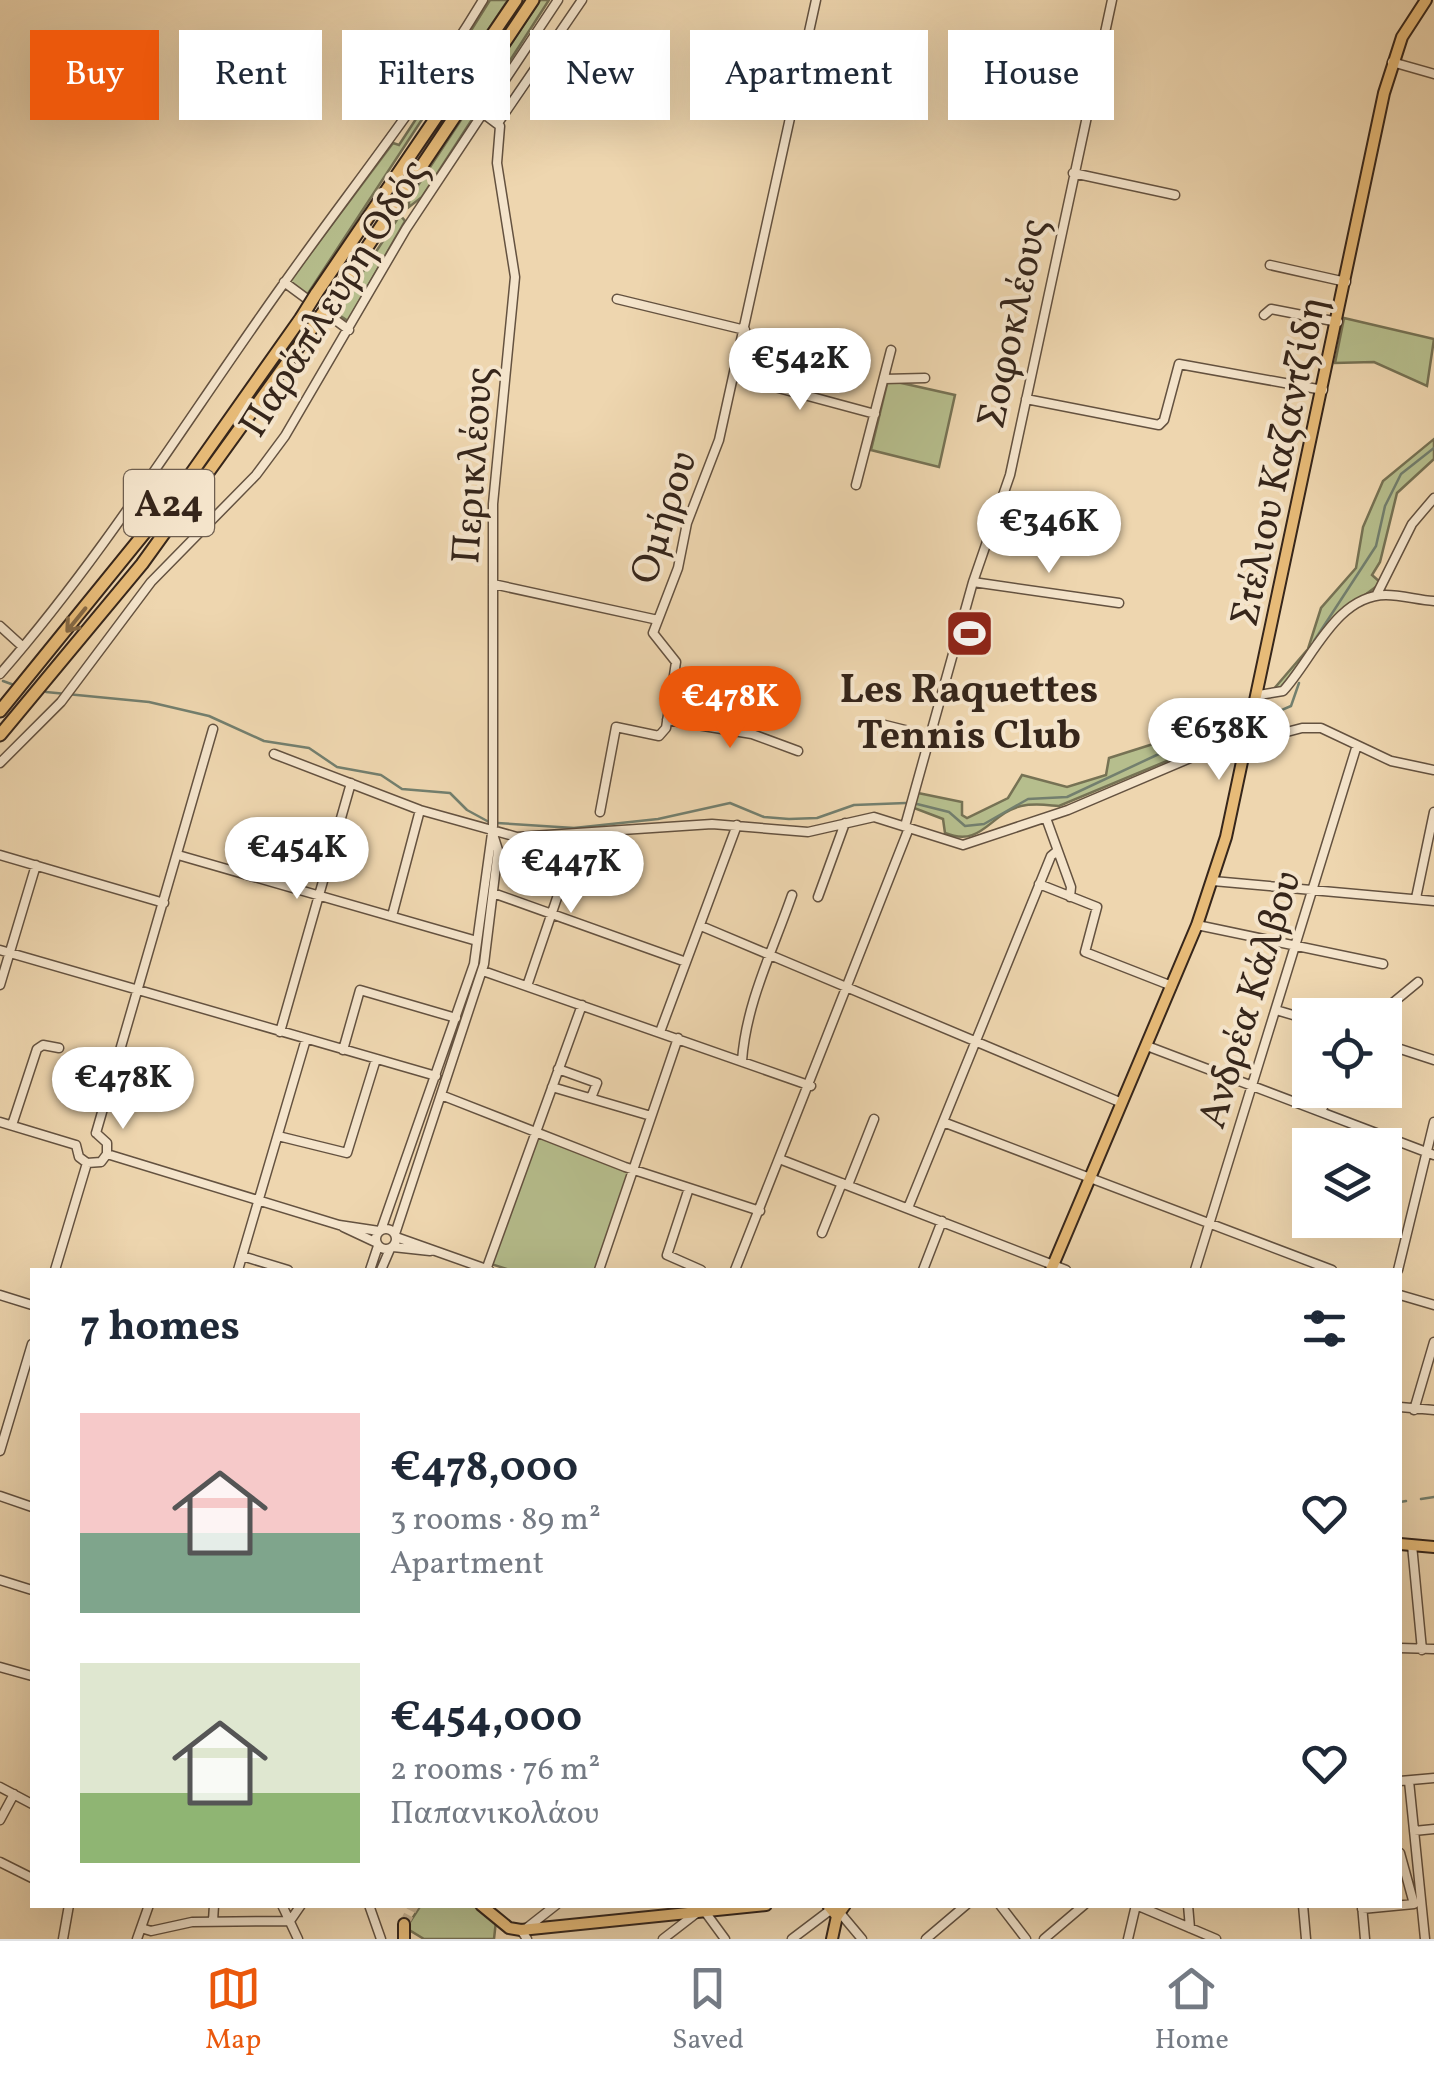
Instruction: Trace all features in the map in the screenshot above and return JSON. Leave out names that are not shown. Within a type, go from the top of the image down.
[{"type":"highway","name":"Α24","points":[[496,30],[514,0]]},
{"type":"highway","name":"Α24","points":[[0,735],[164,535],[315,324],[533,0]]},
{"type":"highway","name":"Α24","points":[[0,712],[200,462],[434,120]]},
{"type":"main road","name":"Στέλιου Καζαντζίδη","points":[[1054,1268],[1213,881],[1250,739],[1392,62],[1408,25],[1426,0]]},
{"type":"main road","points":[[1406,1544],[1434,1546]]},
{"type":"main road","points":[[486,1908],[521,1931]]},
{"type":"main road","points":[[501,1939],[521,1931],[689,1908]]},
{"type":"main road","points":[[832,1939],[836,1910]]},
{"type":"main road","points":[[404,1924],[404,1939]]},
{"type":"street","name":"Παράπλευρη Οδός","points":[[464,30],[483,0]]},
{"type":"street","name":"Παράπλευρη Οδός","points":[[510,74],[558,0]]},
{"type":"street","points":[[494,120],[498,122],[582,0]]},
{"type":"street","name":"Ομήρου","points":[[667,720],[676,662],[654,640],[658,620],[678,568],[688,519],[712,464],[816,0]]},
{"type":"street","name":"Σοφοκλέους","points":[[735,1268],[782,1160],[907,827],[928,736],[973,582],[1008,486],[1112,0]]},
{"type":"street","points":[[1392,62],[1434,74]]},
{"type":"street","name":"Παράπλευρη Οδός","points":[[0,674],[85,568],[402,120]]},
{"type":"street","name":"Παράπλευρη Οδός","points":[[0,764],[61,702],[151,582],[262,467],[349,330],[414,216],[480,120]]},
{"type":"street","name":"Περικλέους","points":[[492,828],[493,504],[515,277],[497,163],[498,122]]},
{"type":"street","points":[[1073,172],[1175,194]]},
{"type":"street","points":[[396,203],[414,216]]},
{"type":"street","points":[[1270,265],[1346,282]]},
{"type":"street","points":[[284,282],[349,330]]},
{"type":"street","points":[[617,299],[745,330]]},
{"type":"street","points":[[1264,315],[1271,309],[1338,322]]},
{"type":"street","points":[[856,485],[891,350]]},
{"type":"street","points":[[1026,399],[1159,425],[1164,420],[1179,364],[1323,390]]},
{"type":"street","points":[[734,376],[876,414]]},
{"type":"street","points":[[884,379],[925,378]]},
{"type":"street","points":[[1259,694],[1283,691],[1344,614],[1374,597],[1392,572],[1412,524],[1434,498]]},
{"type":"street","points":[[85,568],[105,584]]},
{"type":"street","points":[[973,582],[1119,603]]},
{"type":"street","points":[[493,584],[658,620]]},
{"type":"street","points":[[1374,597],[1434,601]]},
{"type":"street","points":[[0,626],[23,648]]},
{"type":"street","points":[[600,812],[616,727],[660,736],[667,720],[752,734],[798,751]]},
{"type":"street","points":[[877,723],[928,736]]},
{"type":"street","points":[[274,754],[420,810],[517,837],[737,825],[808,832],[874,817],[968,845],[1046,818],[1175,763],[1250,739],[1317,728],[1390,761],[1434,770]]},
{"type":"street","points":[[96,1133],[214,730]]},
{"type":"street","name":"Ανδρέα Κάλβου","points":[[1195,1268],[1357,745]]},
{"type":"street","points":[[280,1032],[351,783]]},
{"type":"street","points":[[392,916],[420,810]]},
{"type":"street","points":[[1416,898],[1434,812]]},
{"type":"street","points":[[1046,818],[1070,897]]},
{"type":"street","points":[[818,896],[846,823]]},
{"type":"street","points":[[660,1032],[737,825]]},
{"type":"street","points":[[382,1268],[483,970],[498,850],[492,828]]},
{"type":"street","points":[[371,1268],[380,1231],[456,1018],[477,940],[492,828]]},
{"type":"street","points":[[527,986],[578,836]]},
{"type":"street","points":[[908,1208],[1039,884],[1057,851]]},
{"type":"street","points":[[0,855],[164,903]]},
{"type":"street","points":[[178,856],[477,940]]},
{"type":"street","points":[[0,985],[5,952],[36,865]]},
{"type":"street","points":[[1213,881],[1434,901]]},
{"type":"street","points":[[1039,884],[1098,908],[1084,951],[1172,986]]},
{"type":"street","points":[[493,893],[686,962]]},
{"type":"street","points":[[742,1061],[744,1035],[792,896]]},
{"type":"street","points":[[1197,925],[1383,964]]},
{"type":"street","points":[[700,926],[1122,1103]]},
{"type":"street","points":[[5,952],[436,1076]]},
{"type":"street","points":[[483,970],[810,1086]]},
{"type":"street","points":[[1399,998],[1418,982]]},
{"type":"street","points":[[343,1050],[360,990],[456,1018]]},
{"type":"street","points":[[488,1268],[582,1005]]},
{"type":"street","points":[[1276,1010],[1292,1015]]},
{"type":"street","points":[[600,1268],[678,1038]]},
{"type":"street","points":[[239,1268],[306,1040]]},
{"type":"street","points":[[12,1125],[37,1050],[44,1045],[59,1048]]},
{"type":"street","points":[[1146,1046],[1431,1154]]},
{"type":"street","points":[[1402,1050],[1434,1060]]},
{"type":"street","points":[[278,1136],[347,1153],[376,1059]]},
{"type":"street","points":[[558,1069],[597,1083],[591,1098]]},
{"type":"street","points":[[552,1087],[651,1116]]},
{"type":"street","points":[[440,1095],[633,1170],[760,1210]]},
{"type":"street","points":[[1321,1112],[1323,1108]]},
{"type":"street","points":[[822,1233],[874,1119]]},
{"type":"street","points":[[0,1122],[76,1144]]},
{"type":"street","points":[[943,1122],[1327,1268]]},
{"type":"street","points":[[1399,1268],[1431,1154],[1434,1122]]},
{"type":"street","points":[[96,1133],[108,1143],[108,1154],[101,1162],[87,1162],[79,1157],[76,1144],[84,1135],[96,1133]]},
{"type":"street","points":[[108,1154],[339,1225],[380,1231],[481,1268]]},
{"type":"street","points":[[782,1160],[1052,1268]]},
{"type":"street","points":[[56,1268],[87,1162]]},
{"type":"street","points":[[690,1188],[667,1255],[696,1268]]},
{"type":"street","points":[[924,1268],[942,1222]]},
{"type":"street","points":[[339,1225],[377,1244],[430,1251]]},
{"type":"street","points":[[242,1256],[281,1268]]},
{"type":"street","points":[[0,1296],[30,1304]]},
{"type":"street","points":[[1402,1297],[1434,1305]]},
{"type":"street","points":[[1414,1410],[1434,1342]]},
{"type":"street","points":[[0,1447],[30,1351]]},
{"type":"street","points":[[1402,1407],[1434,1410]]},
{"type":"street","points":[[0,1496],[30,1507]]},
{"type":"street","points":[[1406,1544],[1422,1650]]},
{"type":"street","points":[[0,1580],[30,1589]]},
{"type":"street","points":[[1402,1648],[1434,1649]]},
{"type":"street","points":[[0,1667],[30,1675]]},
{"type":"street","points":[[1425,1939],[1414,1832],[1404,1781],[1434,1778]]},
{"type":"street","points":[[0,1787],[30,1803]]},
{"type":"street","points":[[0,1820],[14,1794]]},
{"type":"street","points":[[1402,1835],[1434,1829]]},
{"type":"street","points":[[1402,1857],[1417,1884],[1414,1904],[1402,1905]]},
{"type":"street","points":[[0,1862],[30,1877]]},
{"type":"street","points":[[1402,1884],[1434,1886]]},
{"type":"street","points":[[63,1939],[68,1908]]},
{"type":"street","points":[[138,1939],[148,1908]]},
{"type":"street","points":[[213,1922],[214,1908]]},
{"type":"street","points":[[284,1908],[298,1939]]},
{"type":"street","points":[[290,1921],[298,1908]]},
{"type":"street","points":[[370,1908],[381,1939]]},
{"type":"street","points":[[521,1931],[552,1908]]},
{"type":"street","points":[[663,1939],[702,1908]]},
{"type":"street","points":[[705,1908],[725,1939]]},
{"type":"street","points":[[926,1939],[962,1908]]},
{"type":"street","points":[[1002,1908],[1026,1939]]},
{"type":"street","points":[[1044,1939],[1080,1908]]},
{"type":"street","points":[[1128,1939],[1135,1908]]},
{"type":"street","points":[[1143,1908],[1216,1939]]},
{"type":"street","points":[[1188,1908],[1190,1928]]},
{"type":"street","points":[[1302,1908],[1306,1939]]},
{"type":"street","points":[[1362,1908],[1366,1939]]},
{"type":"street","points":[[792,1939],[836,1910],[862,1939]]},
{"type":"street","points":[[141,1928],[151,1932],[213,1922],[290,1921]]},
{"type":"green space","points":[[490,0],[508,0],[488,30],[471,30]]},
{"type":"green space","points":[[540,0],[549,0],[510,60],[510,46]]},
{"type":"green space","points":[[415,120],[422,120],[307,295],[288,283],[393,143],[399,145]]},
{"type":"green space","points":[[461,120],[472,120],[422,197],[409,207],[409,199]]},
{"type":"green space","points":[[400,215],[405,221],[348,321],[336,313]]},
{"type":"green space","points":[[1344,318],[1434,339],[1427,386],[1374,362],[1335,363]]},
{"type":"green space","points":[[888,380],[955,395],[939,467],[871,450]]},
{"type":"green space","points":[[1434,439],[1434,459],[1397,493],[1380,562],[1372,575],[1381,583],[1353,604],[1282,689],[1272,691],[1308,649],[1321,608],[1356,568],[1363,527],[1383,481]]},
{"type":"green space","points":[[1250,718],[1246,736],[1186,753],[1059,806],[1021,806],[968,836],[945,833],[943,819],[914,808],[918,793],[962,802],[962,815],[967,818],[1008,798],[1022,775],[1067,787],[1106,775],[1109,758],[1169,739],[1163,729],[1176,723],[1184,730]]},
{"type":"green space","points":[[537,1136],[630,1172],[597,1268],[504,1268],[491,1264]]},
{"type":"green space","points":[[419,1908],[478,1908],[496,1921],[494,1939],[424,1939],[406,1928]]},
{"type":"waterway","points":[[1314,641],[1376,546],[1385,506],[1401,474],[1434,448]]},
{"type":"waterway","points":[[3,681],[14,685]]},
{"type":"waterway","points":[[1256,721],[1291,706],[1299,683]]},
{"type":"waterway","points":[[46,692],[149,702],[209,716],[264,741],[309,748],[337,767],[381,775],[402,789],[450,793],[467,810],[489,822]]},
{"type":"waterway","points":[[917,804],[949,812],[965,826],[984,824],[1028,799],[1067,797],[1161,753],[1244,725]]},
{"type":"waterway","points":[[497,823],[574,828],[658,819],[730,803],[764,817],[817,818],[854,805],[906,803]]},
{"type":"waterway","points":[[1421,1499],[1434,1497]]},
{"type":"waterway","points":[[1402,1502],[1406,1501]]},
{"type":"tunnel","points":[[404,1924],[412,1908]]},
{"type":"place","name":"Les Raquettes Tennis Club","points":[[969,633]]}]
